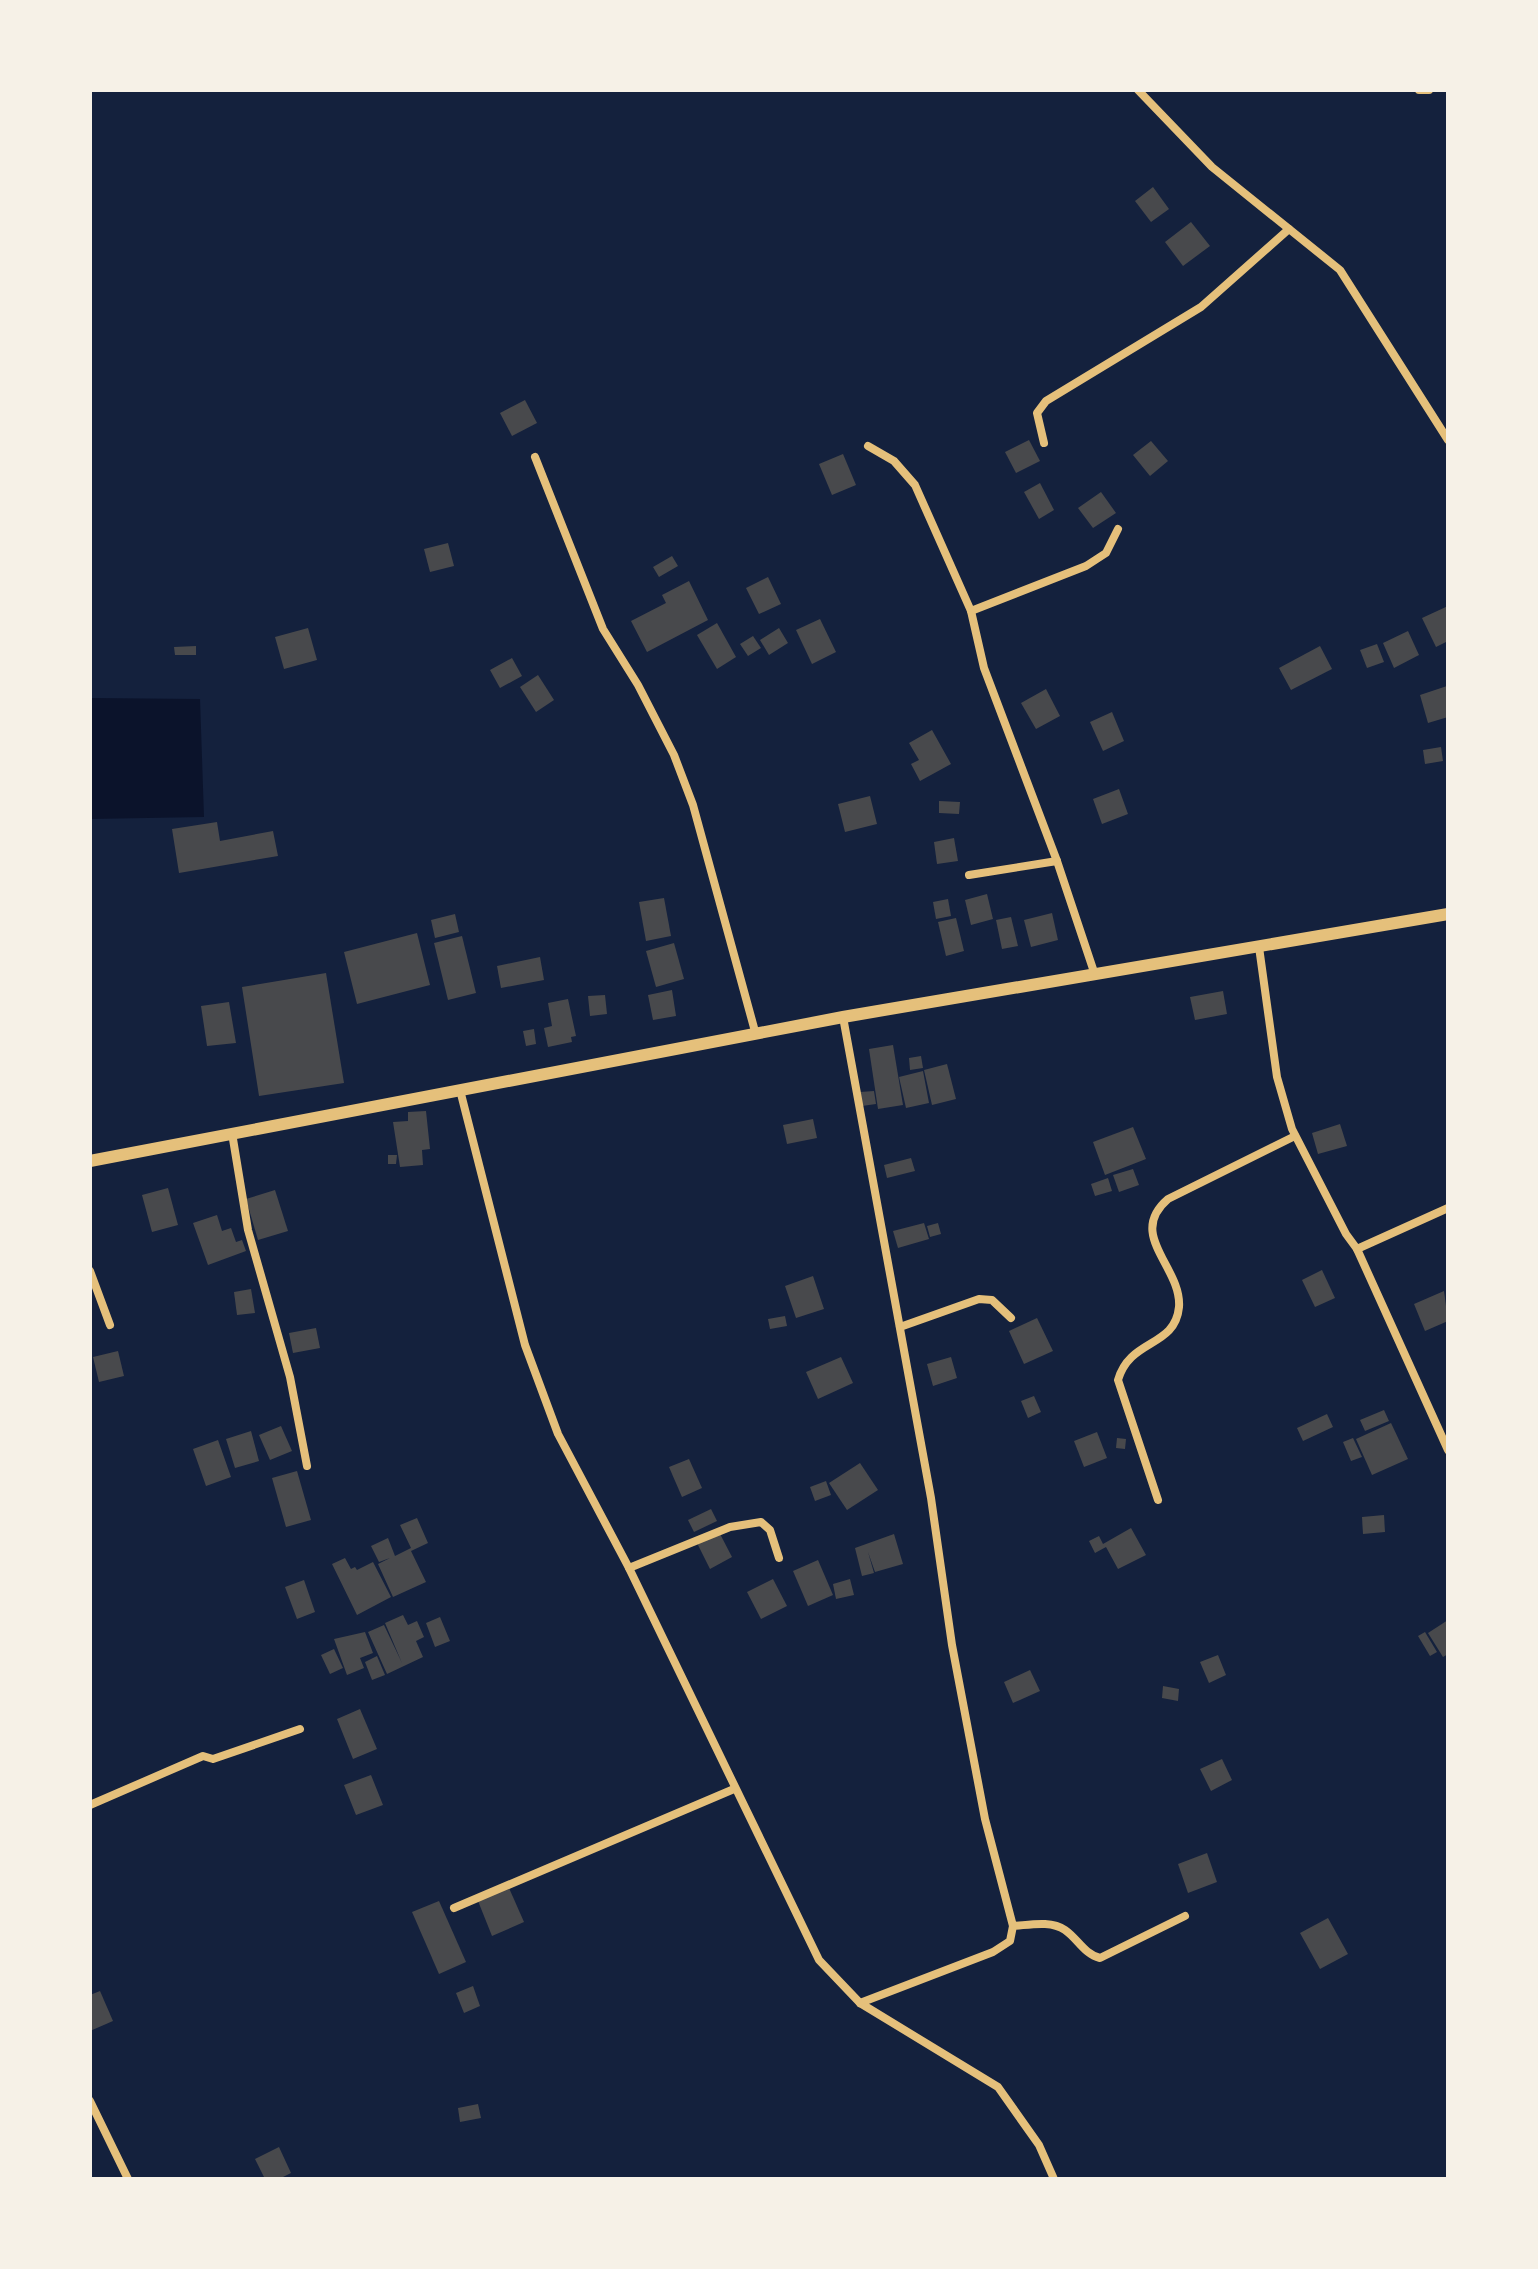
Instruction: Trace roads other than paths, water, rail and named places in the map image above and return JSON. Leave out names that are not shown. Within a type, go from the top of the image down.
[{"type":"street","points":[[1138,90],[1212,167],[1340,270],[1448,440]]},
{"type":"street","points":[[1419,90],[1429,90]]},
{"type":"street","points":[[1044,443],[1037,413],[1046,401],[1201,307],[1289,229]]},
{"type":"street","points":[[868,446],[894,461],[915,485],[971,611],[984,668],[1057,861],[1094,972]]},
{"type":"street","points":[[535,457],[603,629],[638,685],[674,755],[693,805],[756,1035]]},
{"type":"street","points":[[971,611],[1086,566],[1106,553],[1118,529]]},
{"type":"street","points":[[969,875],[1057,861]]},
{"type":"street","points":[[90,1161],[843,1017],[1448,914]]},
{"type":"street","points":[[1259,947],[1277,1077],[1295,1136],[1346,1234],[1357,1249],[1448,1450]]},
{"type":"street","points":[[843,1017],[931,1498],[952,1645],[985,1819],[1013,1926],[1010,1941],[993,1952],[860,2003]]},
{"type":"street","points":[[460,1090],[525,1345],[558,1434],[629,1568],[819,1960],[860,2003],[998,2087],[1039,2145],[1054,2179]]},
{"type":"street","points":[[232,1133],[248,1230],[290,1377],[307,1466]]},
{"type":"street","points":[[1158,1500],[1118,1380],[1123,1363],[1136,1350],[1167,1334],[1176,1321],[1179,1303],[1151,1230],[1154,1215],[1168,1199],[1295,1136]]},
{"type":"street","points":[[1357,1249],[1448,1208]]},
{"type":"street","points":[[90,1271],[110,1325]]},
{"type":"street","points":[[900,1327],[979,1299],[992,1300],[1011,1318]]},
{"type":"street","points":[[629,1568],[730,1527],[761,1522],[770,1530],[779,1558]]},
{"type":"street","points":[[90,1805],[203,1756],[213,1759],[300,1729]]},
{"type":"street","points":[[454,1908],[734,1789]]},
{"type":"street","points":[[1013,1926],[1051,1925],[1064,1929],[1090,1956],[1100,1958],[1185,1916]]},
{"type":"street","points":[[90,2101],[128,2179]]},
{"type":"water","points":[[90,698],[200,699],[204,817],[90,819]]}]
